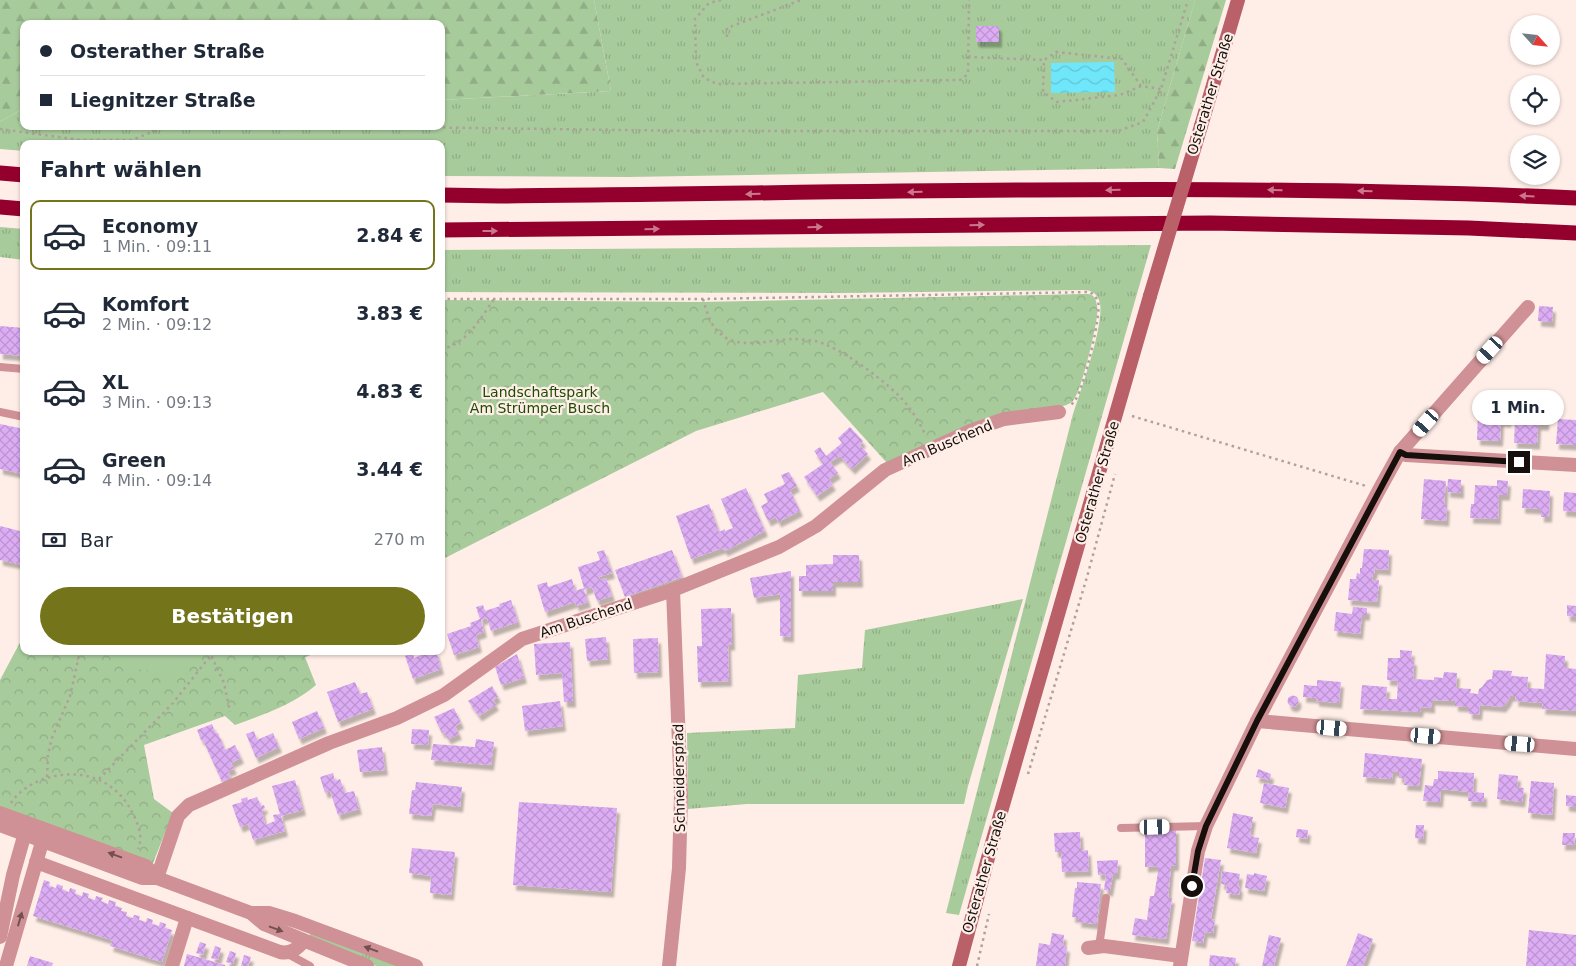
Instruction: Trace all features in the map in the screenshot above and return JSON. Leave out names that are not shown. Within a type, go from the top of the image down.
[{"type":"highway","points":[[0,173],[20,175]]},
{"type":"highway","points":[[445,195],[1213,189],[1472,193],[1576,198]]},
{"type":"highway","points":[[0,207],[20,209]]},
{"type":"highway","points":[[445,230],[1210,223],[1469,228],[1576,233]]},
{"type":"main road","name":"Osterather Straße","points":[[959,966],[992,843],[1150,296],[1238,0]]},
{"type":"street","points":[[1093,948],[1181,961],[1198,851],[1206,826],[1257,721],[1379,490],[1400,452],[1528,307]]},
{"type":"street","name":"Am Buschend","points":[[157,878],[178,816],[190,805],[329,743],[397,718],[444,695],[522,639],[673,590],[779,546],[816,526],[885,470],[932,448],[970,431],[1004,419],[1059,412]]},
{"type":"street","points":[[1400,452],[1406,455],[1576,465]]},
{"type":"street","name":"Schneiderspfad","points":[[670,966],[679,868],[681,795],[673,590]]},
{"type":"street","points":[[1257,721],[1576,749]]},
{"type":"street","points":[[2,817],[45,835],[146,866],[157,878],[251,913],[264,924],[367,966]]},
{"type":"street","points":[[0,937],[13,876],[26,828]]},
{"type":"street","points":[[6,966],[45,835]]},
{"type":"street","points":[[36,862],[286,953],[299,947],[304,940]]},
{"type":"street","points":[[251,913],[269,913],[286,918],[416,966]]},
{"type":"street","points":[[172,966],[187,918]]},
{"type":"lane","points":[[0,367],[20,369]]},
{"type":"lane","points":[[0,412],[20,416]]},
{"type":"lane","points":[[1121,828],[1206,826]]},
{"type":"lane","points":[[1093,948],[1106,898]]},
{"type":"lane","points":[[286,953],[310,966]]},
{"type":"path","points":[[721,0],[709,3],[695,19],[696,62],[704,78],[717,84],[960,80],[968,74],[969,0]]},
{"type":"path","points":[[727,37],[727,28],[801,0]]},
{"type":"path","points":[[445,128],[694,131],[1118,130],[1143,122],[1161,89],[1188,0]]},
{"type":"path","points":[[968,57],[1044,60],[1056,52],[1122,59],[1141,86]]},
{"type":"path","points":[[1044,60],[1044,92],[1057,102],[1120,95],[1141,86],[1161,89]]},
{"type":"path","points":[[0,129],[80,140],[132,140],[157,130]]},
{"type":"path","points":[[445,298],[703,298],[1090,292],[1098,301],[1099,315],[1092,349],[1076,399],[1070,406],[1059,412]]},
{"type":"path","points":[[703,298],[711,322],[723,336],[738,343],[762,343],[793,339],[817,342],[850,357],[888,386],[907,405],[921,426],[932,448]]},
{"type":"path","points":[[445,348],[466,336],[494,299]]},
{"type":"path","points":[[1132,416],[1379,490]]},
{"type":"path","points":[[1026,782],[1104,516]]},
{"type":"path","points":[[47,778],[48,754],[52,738],[70,696],[79,655]]},
{"type":"path","points":[[99,779],[173,703],[211,656],[224,683],[230,712]]},
{"type":"path","points":[[2,817],[14,798],[24,789],[47,778],[64,774],[82,774],[99,779],[119,793],[132,811],[139,827],[140,844],[138,851]]},
{"type":"path","points":[[977,966],[990,911]]},
{"type":"green space","points":[[0,0],[594,0],[611,91],[445,100],[445,20],[20,20],[20,110],[0,122]]},
{"type":"green space","points":[[594,0],[1195,0],[1157,131],[1159,168],[627,177],[445,176],[445,140],[20,140],[20,151],[0,149],[0,122],[20,110],[20,130],[445,130],[445,100],[611,91]]},
{"type":"green space","points":[[1195,0],[1226,0],[1175,169],[1159,168],[1157,131]]},
{"type":"green space","points":[[0,227],[20,229],[20,260],[0,257]]},
{"type":"green space","points":[[1151,245],[959,915],[946,913],[1073,414],[1096,338],[1100,309],[1099,300],[1096,295],[1091,291],[1084,290],[841,293],[445,292],[445,250]]},
{"type":"green space","name":"Landschaftspark Am Strümper Busch","points":[[1090,294],[1097,303],[1097,313],[1088,360],[1080,386],[1073,401],[1066,405],[1044,408],[887,463],[823,392],[696,431],[445,558],[445,300],[698,302]]},
{"type":"green space","points":[[1023,599],[964,804],[747,804],[688,809],[687,733],[795,728],[798,675],[862,668],[865,630]]},
{"type":"green space","points":[[20,642],[20,655],[311,655],[305,657],[316,685],[288,704],[235,725],[225,716],[144,745],[154,799],[173,813],[153,863],[0,810],[0,680]]},
{"type":"green space","points":[[126,655],[195,655],[186,668],[176,674],[137,669],[125,662]]},
{"type":"green space","points":[[310,931],[403,966],[376,966],[318,945],[310,939]]},
{"type":"water","points":[[1114,62],[1115,92],[1051,93],[1051,63]]},
{"type":"building","points":[[976,26],[999,26],[999,42],[976,42]]},
{"type":"building","points":[[1539,306],[1553,307],[1552,322],[1538,321]]},
{"type":"building","points":[[0,326],[20,328],[20,356],[0,354]]},
{"type":"building","points":[[1509,405],[1539,407],[1539,410],[1547,410],[1546,425],[1538,425],[1537,444],[1514,443],[1515,420],[1508,419],[1508,422],[1501,421],[1500,441],[1477,440],[1478,412],[1501,414],[1501,408],[1508,408]]},
{"type":"building","points":[[1558,419],[1576,420],[1576,445],[1556,444]]},
{"type":"building","points":[[0,424],[20,428],[20,473],[0,469]]},
{"type":"building","points":[[850,427],[863,441],[860,445],[868,454],[852,469],[840,456],[830,462],[838,473],[829,479],[833,485],[817,496],[804,477],[823,464],[814,451],[820,447],[826,456],[842,443],[838,438]]},
{"type":"building","points":[[789,472],[797,486],[790,490],[800,511],[778,522],[776,517],[768,521],[761,506],[768,502],[764,494],[785,484],[781,475]]},
{"type":"building","points":[[1424,479],[1446,481],[1444,505],[1447,505],[1446,521],[1421,519]]},
{"type":"building","points":[[1448,479],[1461,480],[1461,493],[1447,492]]},
{"type":"building","points":[[1497,480],[1508,481],[1507,495],[1499,495],[1498,519],[1470,518],[1471,504],[1474,504],[1475,485],[1497,486]]},
{"type":"building","points":[[746,488],[765,531],[725,551],[723,548],[691,559],[676,516],[709,504],[719,532],[733,528],[721,499]]},
{"type":"building","points":[[1523,489],[1550,491],[1549,517],[1541,517],[1541,509],[1522,508]]},
{"type":"building","points":[[1564,492],[1576,493],[1576,512],[1563,511]]},
{"type":"building","points":[[0,526],[20,531],[20,564],[0,560]]},
{"type":"building","points":[[1364,549],[1389,550],[1388,570],[1375,569],[1373,574],[1372,580],[1379,580],[1377,602],[1348,600],[1350,579],[1356,579],[1357,573],[1360,574]]},
{"type":"building","points":[[604,550],[612,573],[599,577],[600,580],[606,578],[612,596],[597,601],[592,587],[584,590],[588,602],[576,606],[575,602],[545,612],[537,585],[547,582],[548,587],[572,579],[575,591],[584,588],[578,567],[600,560],[597,552]]},
{"type":"building","points":[[672,550],[682,577],[625,597],[615,570]]},
{"type":"building","points":[[833,555],[859,555],[860,582],[833,582],[833,591],[799,591],[799,576],[806,576],[806,565],[833,564]]},
{"type":"building","points":[[791,571],[791,637],[780,636],[780,594],[754,598],[750,578]]},
{"type":"building","points":[[511,600],[518,622],[491,631],[487,618],[481,620],[484,632],[476,635],[479,647],[454,655],[447,634],[471,626],[470,623],[480,619],[476,607],[483,605],[485,611]]},
{"type":"building","points":[[1567,605],[1576,606],[1576,617],[1567,616]]},
{"type":"building","points":[[1353,607],[1367,608],[1367,615],[1362,615],[1360,634],[1334,631],[1336,612],[1352,614]]},
{"type":"building","points":[[731,608],[732,645],[728,645],[729,681],[698,682],[697,646],[702,646],[701,609]]},
{"type":"building","points":[[606,637],[608,659],[587,661],[585,639]]},
{"type":"building","points":[[658,638],[659,672],[634,673],[633,639]]},
{"type":"building","points":[[570,642],[573,702],[564,702],[562,673],[536,675],[534,644]]},
{"type":"building","points":[[1400,650],[1412,651],[1411,660],[1414,660],[1413,679],[1434,680],[1434,677],[1443,678],[1444,672],[1457,673],[1456,688],[1471,689],[1470,693],[1478,694],[1479,689],[1487,680],[1492,679],[1493,670],[1512,671],[1511,676],[1528,677],[1527,688],[1544,689],[1546,654],[1565,656],[1565,668],[1576,669],[1576,711],[1542,709],[1543,703],[1515,701],[1516,696],[1510,696],[1503,707],[1480,705],[1479,715],[1469,714],[1469,707],[1455,706],[1455,701],[1432,700],[1432,708],[1421,707],[1420,712],[1360,709],[1362,685],[1387,687],[1386,699],[1397,699],[1398,681],[1387,680],[1388,658],[1400,658]]},
{"type":"building","points":[[517,654],[524,678],[501,685],[495,667]]},
{"type":"building","points":[[413,655],[414,658],[421,655],[437,655],[441,669],[413,679],[405,656]]},
{"type":"building","points":[[1317,680],[1341,682],[1339,703],[1316,701],[1316,698],[1303,697],[1304,685],[1317,686]]},
{"type":"building","points":[[355,682],[360,694],[367,692],[373,709],[338,722],[327,692]]},
{"type":"building","points":[[492,686],[498,697],[493,700],[496,705],[479,716],[468,701]]},
{"type":"building","points":[[1293,695],[1299,701],[1293,707],[1287,701]]},
{"type":"building","points":[[560,701],[563,726],[525,731],[522,706]]},
{"type":"building","points":[[454,708],[461,723],[455,726],[459,734],[448,739],[444,732],[442,733],[434,717]]},
{"type":"building","points":[[317,711],[324,728],[299,739],[292,722]]},
{"type":"building","points":[[212,724],[225,750],[235,745],[241,758],[231,763],[234,769],[228,771],[231,777],[222,782],[197,730]]},
{"type":"building","points":[[412,729],[429,730],[428,745],[411,744]]},
{"type":"building","points":[[254,731],[257,740],[273,733],[279,747],[256,758],[246,734]]},
{"type":"building","points":[[476,739],[494,742],[491,765],[431,760],[433,744],[475,747]]},
{"type":"building","points":[[382,747],[385,770],[360,772],[357,750]]},
{"type":"building","points":[[1365,753],[1422,759],[1419,786],[1404,785],[1405,778],[1399,778],[1399,772],[1393,771],[1392,779],[1363,777]]},
{"type":"building","points":[[1258,769],[1271,774],[1270,780],[1256,777]]},
{"type":"building","points":[[1438,771],[1474,773],[1473,792],[1484,793],[1484,802],[1468,801],[1469,792],[1441,789],[1440,802],[1423,801],[1425,785],[1433,786],[1434,779],[1438,779]]},
{"type":"building","points":[[333,773],[335,781],[340,779],[345,793],[354,791],[359,809],[338,815],[330,791],[325,793],[320,777]]},
{"type":"building","points":[[1499,774],[1518,776],[1517,787],[1524,788],[1522,802],[1497,799]]},
{"type":"building","points":[[295,780],[303,810],[281,816],[285,831],[253,840],[248,824],[240,827],[232,805],[242,802],[241,799],[247,797],[248,800],[257,797],[261,806],[264,805],[265,808],[262,810],[265,825],[275,821],[273,815],[280,814],[272,786]]},
{"type":"building","points":[[1531,781],[1554,783],[1552,815],[1528,813]]},
{"type":"building","points":[[416,782],[462,787],[460,807],[433,804],[431,816],[409,814],[412,790],[415,790]]},
{"type":"building","points":[[1264,783],[1289,788],[1285,808],[1260,803]]},
{"type":"building","points":[[1566,795],[1576,796],[1576,807],[1566,806]]},
{"type":"building","points":[[519,802],[617,808],[611,892],[513,885]]},
{"type":"building","points":[[1233,813],[1253,817],[1250,833],[1253,837],[1259,838],[1256,853],[1227,848]]},
{"type":"building","points":[[1416,825],[1424,825],[1423,839],[1415,838]]},
{"type":"building","points":[[1176,828],[1176,865],[1171,866],[1168,898],[1172,898],[1166,939],[1132,935],[1135,918],[1147,920],[1150,896],[1154,896],[1158,872],[1158,866],[1145,867],[1145,830]]},
{"type":"building","points":[[1297,829],[1308,830],[1307,839],[1296,837]]},
{"type":"building","points":[[1080,832],[1081,851],[1088,850],[1089,871],[1062,872],[1061,852],[1055,852],[1054,833]]},
{"type":"building","points":[[1563,833],[1575,833],[1574,845],[1562,845]]},
{"type":"building","points":[[412,848],[455,852],[451,895],[430,893],[431,876],[409,873]]},
{"type":"building","points":[[1205,858],[1221,860],[1211,919],[1215,920],[1213,933],[1205,932],[1203,943],[1192,941]]},
{"type":"building","points":[[1118,860],[1117,874],[1113,874],[1110,891],[1104,890],[1106,874],[1098,875],[1097,861]]},
{"type":"building","points":[[1222,871],[1240,874],[1239,895],[1226,893],[1227,885],[1221,884]]},
{"type":"building","points":[[1254,873],[1267,876],[1264,891],[1245,888],[1247,874],[1254,875]]},
{"type":"building","points":[[44,880],[50,882],[49,886],[56,888],[57,884],[63,886],[62,889],[69,892],[70,888],[76,890],[75,894],[82,896],[83,892],[89,894],[88,898],[95,900],[96,896],[103,898],[101,901],[108,904],[109,900],[116,902],[115,906],[122,908],[121,911],[127,912],[126,916],[133,918],[134,915],[140,916],[139,920],[146,922],[147,918],[153,920],[152,924],[159,926],[160,922],[166,924],[165,928],[172,930],[162,962],[110,946],[112,940],[33,916]]},
{"type":"building","points":[[1077,882],[1101,884],[1097,924],[1078,922],[1079,918],[1072,917]]},
{"type":"building","points":[[1529,930],[1576,935],[1576,966],[1526,966]]},
{"type":"building","points":[[1052,933],[1064,935],[1063,946],[1067,947],[1065,966],[1036,966],[1039,943],[1050,945]]},
{"type":"building","points":[[1358,933],[1373,939],[1363,966],[1346,966]]},
{"type":"building","points":[[1269,935],[1281,938],[1274,966],[1262,966]]},
{"type":"building","points":[[200,942],[206,944],[203,955],[196,953]]},
{"type":"building","points":[[215,946],[221,948],[218,960],[211,958]]},
{"type":"building","points":[[230,951],[236,953],[233,964],[226,962]]},
{"type":"building","points":[[187,954],[225,965],[225,966],[184,966]]},
{"type":"building","points":[[244,955],[251,957],[248,966],[241,966]]},
{"type":"building","points":[[1210,955],[1236,958],[1235,966],[1209,966]]},
{"type":"building","points":[[30,956],[53,963],[52,966],[27,966]]},
{"type":"route","points":[[1192,886],[1198,851],[1206,826],[1257,721],[1400,452],[1406,455],[1519,462]]}]
